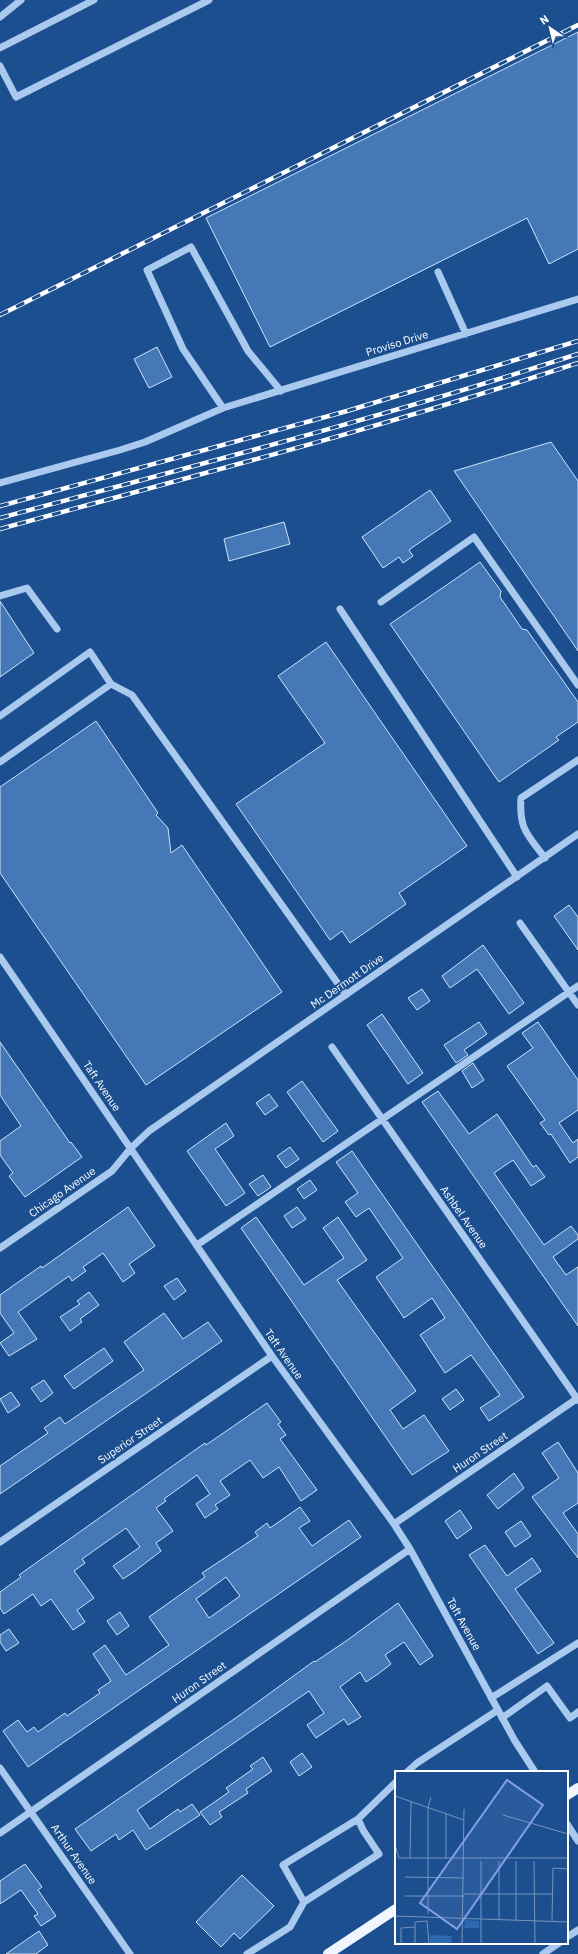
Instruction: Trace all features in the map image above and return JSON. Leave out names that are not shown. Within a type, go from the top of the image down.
[{"type":"main road","points":[[568,1794],[578,1788]]},
{"type":"main road","points":[[328,1954],[395,1910]]},
{"type":"street","points":[[0,17],[21,0]]},
{"type":"street","points":[[0,48],[94,0]]},
{"type":"street","points":[[0,66],[16,97],[209,0]]},
{"type":"street","points":[[223,408],[183,349],[147,270],[191,247],[248,351],[281,391]]},
{"type":"street","points":[[438,272],[466,334]]},
{"type":"street","name":"Proviso Drive","points":[[0,483],[145,442],[223,408],[578,299]]},
{"type":"street","points":[[381,602],[474,537],[578,685]]},
{"type":"street","points":[[0,596],[27,588],[57,629]]},
{"type":"street","points":[[340,609],[517,877]]},
{"type":"street","points":[[0,716],[90,652],[111,684],[132,695],[346,995]]},
{"type":"street","points":[[0,762],[111,684]]},
{"type":"street","points":[[545,858],[525,831],[520,817],[521,798],[578,760]]},
{"type":"street","name":"Mc Dermott Drive","points":[[131,1148],[149,1131],[578,834]]},
{"type":"street","points":[[520,923],[578,1005]]},
{"type":"street","name":"Taft Avenue","points":[[0,957],[272,1356],[394,1524],[410,1549],[502,1718],[534,1771]]},
{"type":"street","points":[[197,1245],[578,986]]},
{"type":"street","name":"Ashbel Avenue","points":[[332,1047],[578,1399]]},
{"type":"street","name":"Chicago Avenue","points":[[0,1248],[112,1171],[131,1148]]},
{"type":"street","name":"Superior Street","points":[[0,1542],[272,1356]]},
{"type":"street","name":"Huron Street","points":[[394,1524],[578,1399]]},
{"type":"street","name":"Huron Street","points":[[0,1833],[410,1549]]},
{"type":"street","points":[[492,1698],[578,1642]]},
{"type":"street","points":[[502,1718],[547,1686],[570,1718],[578,1712]]},
{"type":"street","points":[[408,1771],[417,1763],[498,1710]]},
{"type":"street","name":"Arthur Avenue","points":[[0,1768],[130,1954]]},
{"type":"street","points":[[304,1902],[283,1865],[358,1819],[395,1783]]},
{"type":"street","points":[[247,1954],[290,1927],[304,1902],[379,1854],[362,1830],[358,1819]]},
{"type":"street","points":[[568,1826],[578,1841]]},
{"type":"street","points":[[568,1936],[578,1930]]},
{"type":"street","points":[[543,1954],[558,1944]]},
{"type":"building","points":[[578,32],[578,249],[549,264],[527,218],[270,347],[206,218]]},
{"type":"building","points":[[157,347],[172,377],[149,388],[134,359]]},
{"type":"building","points":[[551,442],[578,481],[578,651],[454,471]]},
{"type":"building","points":[[430,490],[451,521],[409,550],[413,556],[403,563],[399,557],[383,568],[362,537]]},
{"type":"building","points":[[284,522],[290,544],[229,561],[224,539]]},
{"type":"building","points":[[480,562],[501,591],[500,597],[522,629],[527,630],[578,702],[578,722],[556,737],[559,740],[499,782],[390,624]]},
{"type":"building","points":[[0,601],[34,653],[0,677]]},
{"type":"building","points":[[326,642],[467,846],[399,893],[406,904],[350,943],[342,931],[330,940],[236,804],[325,743],[278,676]]},
{"type":"building","points":[[96,721],[158,813],[156,815],[168,828],[171,853],[182,845],[282,992],[146,1085],[0,873],[0,787]]},
{"type":"building","points":[[569,905],[578,917],[578,950],[554,916]]},
{"type":"building","points":[[483,945],[524,1003],[509,1014],[477,969],[450,988],[442,976]]},
{"type":"building","points":[[422,989],[430,1001],[417,1010],[408,998]]},
{"type":"building","points":[[382,1014],[423,1073],[408,1084],[367,1025]]},
{"type":"building","points":[[479,1022],[487,1034],[464,1050],[468,1055],[456,1063],[444,1045]]},
{"type":"building","points":[[538,1022],[578,1080],[578,1110],[559,1123],[573,1143],[578,1139],[578,1157],[570,1163],[551,1134],[549,1135],[540,1123],[545,1120],[507,1066],[533,1048],[522,1033]]},
{"type":"building","points":[[0,1042],[70,1143],[71,1142],[82,1157],[25,1197],[9,1176],[13,1173],[0,1155],[0,1141],[21,1126],[0,1095]]},
{"type":"building","points":[[473,1063],[484,1080],[472,1088],[462,1071]]},
{"type":"building","points":[[302,1081],[338,1131],[323,1142],[287,1092]]},
{"type":"building","points":[[438,1091],[469,1134],[497,1114],[533,1167],[536,1165],[545,1177],[531,1186],[513,1160],[494,1173],[544,1245],[571,1226],[578,1235],[578,1239],[553,1257],[566,1275],[578,1267],[578,1326],[422,1102]]},
{"type":"building","points":[[269,1094],[278,1106],[265,1115],[256,1103]]},
{"type":"building","points":[[226,1123],[234,1136],[215,1149],[245,1193],[226,1206],[187,1151]]},
{"type":"building","points":[[290,1147],[299,1159],[286,1168],[277,1156]]},
{"type":"building","points":[[352,1151],[524,1397],[489,1421],[480,1408],[500,1395],[471,1355],[445,1373],[420,1335],[445,1318],[432,1298],[404,1318],[376,1277],[403,1258],[369,1208],[356,1217],[345,1202],[358,1193],[336,1162]]},
{"type":"building","points":[[263,1175],[271,1187],[258,1196],[249,1184]]},
{"type":"building","points":[[310,1180],[317,1190],[304,1199],[297,1189]]},
{"type":"building","points":[[128,1207],[155,1246],[129,1264],[135,1273],[123,1282],[103,1253],[83,1267],[86,1271],[72,1281],[69,1276],[18,1312],[37,1339],[9,1356],[0,1343],[14,1333],[0,1313],[0,1295],[41,1266],[42,1268]]},
{"type":"building","points":[[297,1207],[306,1219],[292,1228],[284,1216]]},
{"type":"building","points":[[256,1217],[304,1285],[344,1258],[323,1228],[338,1217],[367,1260],[337,1280],[416,1391],[390,1410],[403,1429],[424,1415],[449,1451],[412,1475],[241,1228]]},
{"type":"building","points":[[177,1278],[186,1291],[174,1300],[164,1286]]},
{"type":"building","points":[[89,1292],[99,1305],[80,1319],[82,1322],[70,1331],[60,1317],[80,1304],[77,1301]]},
{"type":"building","points":[[164,1313],[183,1339],[208,1322],[222,1341],[0,1494],[0,1466],[48,1433],[44,1428],[60,1417],[65,1424],[144,1370],[124,1342]]},
{"type":"building","points":[[104,1348],[113,1361],[74,1389],[64,1376]]},
{"type":"building","points":[[44,1380],[53,1393],[41,1402],[31,1388]]},
{"type":"building","points":[[456,1389],[464,1400],[450,1410],[442,1399]]},
{"type":"building","points":[[11,1392],[20,1405],[8,1413],[0,1399]]},
{"type":"building","points":[[267,1403],[281,1422],[278,1424],[286,1435],[280,1439],[317,1490],[301,1501],[279,1467],[263,1478],[250,1460],[220,1481],[230,1495],[215,1505],[218,1509],[205,1518],[196,1504],[210,1494],[197,1475],[164,1499],[166,1501],[156,1508],[173,1531],[156,1543],[161,1551],[135,1571],[123,1579],[113,1566],[140,1547],[126,1528],[82,1559],[85,1563],[74,1571],[94,1598],[77,1610],[85,1622],[73,1630],[51,1599],[41,1606],[33,1594],[4,1614],[0,1608],[0,1592],[21,1577],[19,1575],[205,1443],[206,1445]]},
{"type":"building","points":[[558,1442],[578,1473],[578,1503],[563,1513],[578,1534],[578,1558],[532,1497],[559,1478],[542,1453]]},
{"type":"building","points":[[514,1473],[524,1488],[498,1509],[487,1495]]},
{"type":"building","points":[[300,1507],[310,1521],[299,1528],[312,1546],[349,1520],[361,1537],[28,1767],[3,1731],[18,1720],[27,1732],[34,1727],[38,1732],[65,1713],[67,1716],[100,1693],[98,1690],[111,1681],[93,1654],[105,1645],[126,1675],[169,1645],[149,1617],[205,1577],[202,1573],[258,1536],[255,1532],[267,1523],[270,1528]],"holes":[[[226,1577],[240,1596],[209,1618],[196,1599]]]},
{"type":"building","points":[[460,1510],[472,1528],[457,1539],[445,1521]]},
{"type":"building","points":[[521,1521],[531,1536],[515,1547],[505,1532]]},
{"type":"building","points":[[485,1545],[507,1576],[532,1558],[541,1571],[515,1589],[554,1643],[538,1654],[469,1555]]},
{"type":"building","points":[[398,1603],[433,1656],[420,1665],[404,1642],[385,1655],[391,1664],[378,1674],[366,1682],[360,1672],[340,1687],[361,1717],[348,1725],[344,1719],[316,1738],[307,1725],[324,1713],[309,1691],[137,1810],[150,1829],[178,1809],[180,1812],[192,1804],[200,1815],[146,1850],[133,1830],[119,1840],[116,1834],[91,1851],[75,1829],[240,1715],[314,1661],[315,1662],[346,1641]]},
{"type":"building","points":[[120,1612],[129,1626],[117,1635],[107,1621]]},
{"type":"building","points":[[9,1629],[19,1643],[6,1651],[0,1642],[0,1635]]},
{"type":"building","points":[[302,1753],[312,1767],[299,1776],[290,1762]]},
{"type":"building","points":[[263,1757],[272,1771],[246,1789],[248,1793],[219,1812],[222,1817],[210,1825],[200,1812],[229,1792],[226,1788],[253,1769],[250,1766]]},
{"type":"building","points":[[25,1864],[42,1887],[38,1890],[56,1916],[41,1926],[34,1916],[38,1914],[21,1890],[0,1904],[0,1881]]},
{"type":"building","points":[[242,1875],[274,1906],[240,1939],[234,1933],[221,1947],[196,1922]]},
{"type":"building","points":[[39,1931],[48,1945],[36,1954],[6,1954]]},
{"type":"railway","points":[[0,315],[578,25]]},
{"type":"railway","points":[[0,506],[347,411],[578,341]]},
{"type":"railway","points":[[0,518],[218,460],[363,419],[507,377],[578,354]]},
{"type":"railway","points":[[0,529],[363,429],[578,363]]}]
